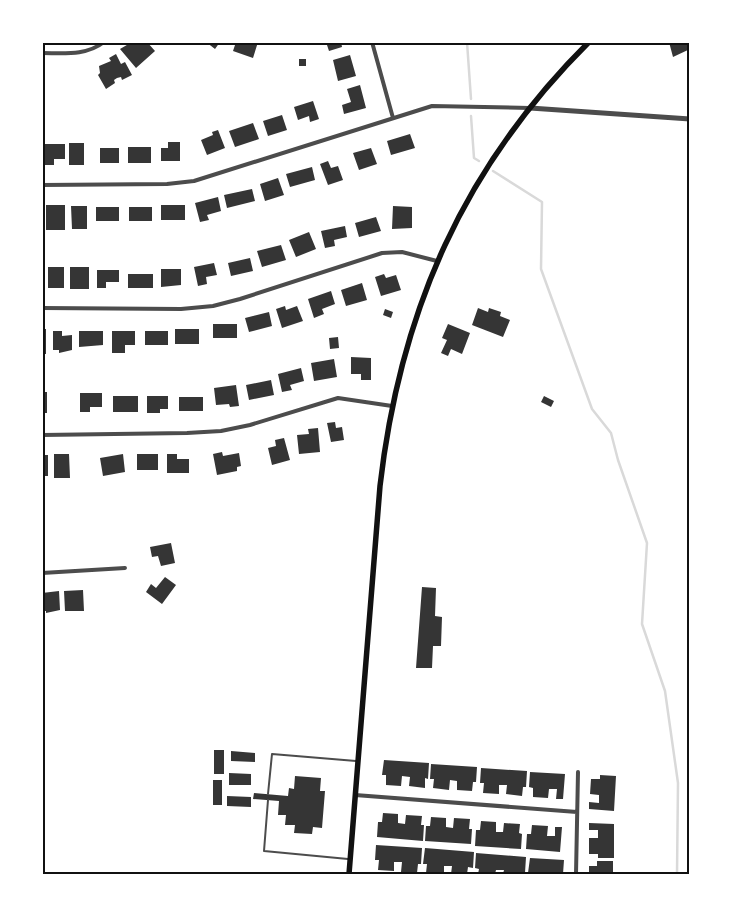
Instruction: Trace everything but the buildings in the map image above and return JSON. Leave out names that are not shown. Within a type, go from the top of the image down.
[{"type":"main road","points":[[349,874],[380,486],[392,406],[408,342],[437,261],[467,200],[483,173],[530,108],[589,42]]},
{"type":"street","points":[[42,53],[86,52],[104,42]]},
{"type":"street","points":[[372,42],[393,118]]},
{"type":"street","points":[[42,184],[167,184],[194,181],[393,118],[439,106],[530,108],[690,119]]},
{"type":"street","points":[[42,308],[181,309],[207,307],[240,299],[382,253],[402,252],[437,261]]},
{"type":"street","points":[[42,435],[187,433],[221,430],[250,425],[338,398],[392,406]]},
{"type":"street","points":[[42,573],[125,568]]},
{"type":"street","points":[[576,874],[578,772]]},
{"type":"street","points":[[356,795],[577,812]]},
{"type":"lane","points":[[268,794],[272,754],[358,761]]},
{"type":"lane","points":[[268,800],[264,851],[350,859]]},
{"type":"waterway","points":[[467,42],[471,99]]},
{"type":"waterway","points":[[471,116],[474,158],[479,161]]},
{"type":"waterway","points":[[493,171],[542,202],[541,269],[592,409],[611,433],[618,460],[647,543],[642,624],[665,691],[678,783],[677,874]]}]
